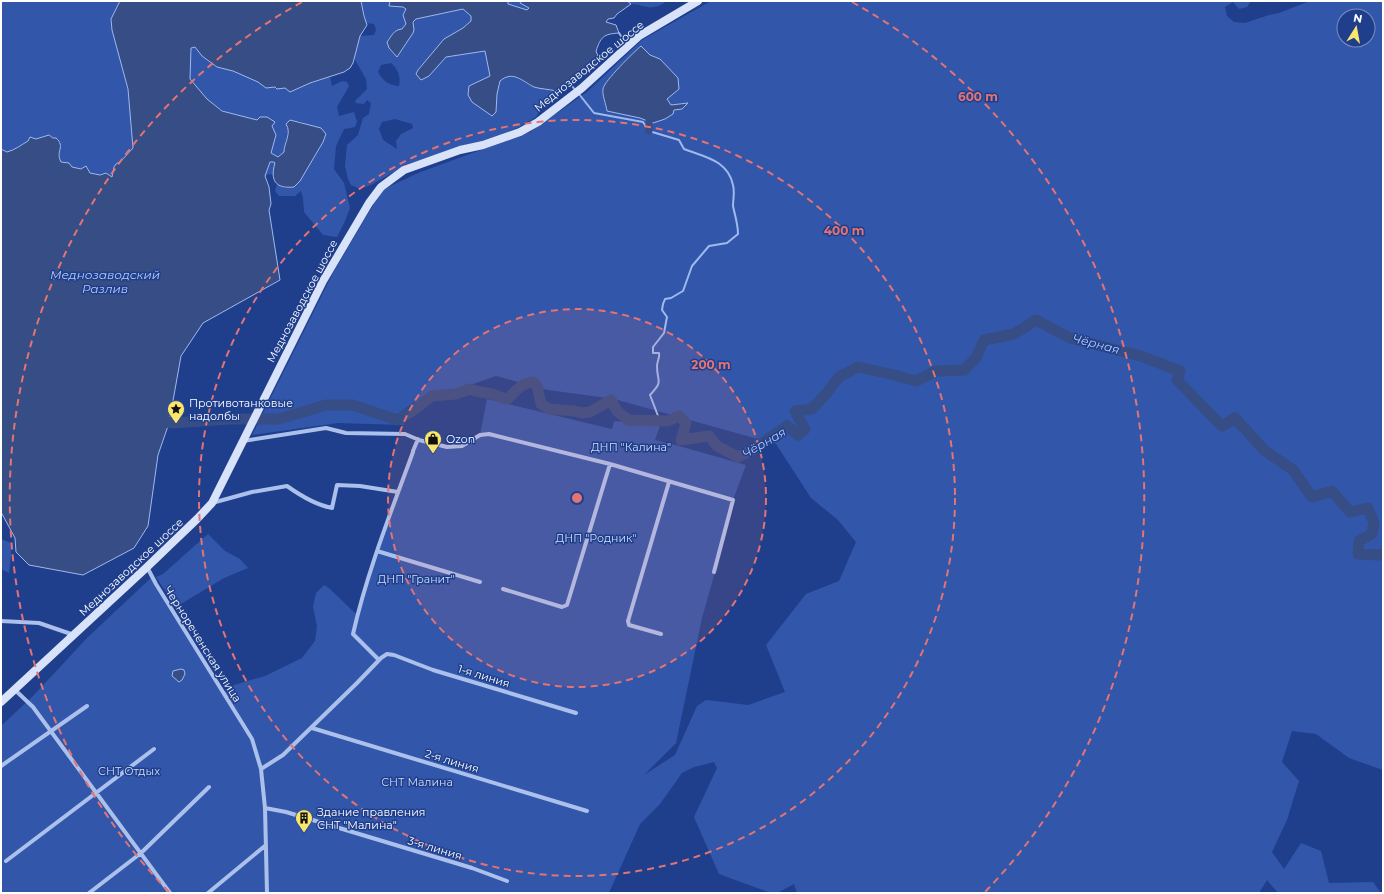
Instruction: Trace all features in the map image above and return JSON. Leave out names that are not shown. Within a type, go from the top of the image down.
[{"type":"main road","name":"Меднозаводское шоссе","points":[[1,702],[147,567],[212,503],[323,281],[368,203],[381,187],[404,170],[460,150],[483,145],[520,132],[538,122],[574,95],[639,36],[698,1]]},
{"type":"street","points":[[243,441],[326,428],[346,433],[405,434],[447,447],[462,446],[480,435],[489,434],[610,464],[733,500],[714,572]]},
{"type":"street","points":[[261,768],[283,755],[312,728],[379,660],[353,634],[358,612],[377,551],[418,439]]},
{"type":"street","points":[[502,589],[562,607],[567,605],[610,464]]},
{"type":"street","points":[[661,634],[629,625],[628,621],[669,482]]},
{"type":"street","points":[[212,503],[252,492],[287,486],[300,495],[332,508],[337,485],[360,486],[398,492]]},
{"type":"street","points":[[377,551],[480,582]]},
{"type":"street","name":"Чернореченская улица","points":[[147,567],[252,739],[261,768],[265,808],[267,893]]},
{"type":"street","points":[[1,621],[39,623],[74,635]]},
{"type":"street","name":"1-я линия","points":[[379,660],[387,654],[394,655],[433,670],[576,713]]},
{"type":"street","points":[[14,690],[32,707],[170,893]]},
{"type":"street","points":[[1,766],[87,706]]},
{"type":"street","name":"2-я линия","points":[[312,728],[587,811]]},
{"type":"street","points":[[6,861],[154,749]]},
{"type":"street","points":[[89,893],[141,853],[210,787]]},
{"type":"street","name":"3-я линия","points":[[265,808],[305,818],[472,868],[507,881]]},
{"type":"street","points":[[208,893],[266,845]]},
{"type":"green space","points":[[1,1],[120,1],[111,19],[112,30],[128,89],[133,148],[121,161],[116,164],[112,177],[106,173],[97,174],[89,172],[87,167],[81,169],[72,167],[69,163],[61,162],[59,157],[60,148],[53,139],[44,136],[36,139],[31,137],[27,142],[7,152],[1,149]]},
{"type":"green space","points":[[361,1],[390,1],[389,4],[406,9],[403,15],[406,24],[402,29],[395,32],[387,42],[389,48],[397,57],[413,33],[413,22],[416,19],[463,9],[472,17],[471,21],[463,28],[444,39],[418,70],[439,65],[446,57],[485,51],[490,76],[469,86],[496,112],[497,94],[500,81],[509,76],[513,76],[534,87],[556,91],[558,98],[548,106],[542,107],[536,117],[519,127],[489,140],[461,146],[408,164],[371,185],[358,188],[351,185],[345,166],[347,145],[358,135],[363,118],[369,114],[371,103],[367,100],[364,104],[356,103],[355,101],[367,89],[366,79],[354,58],[360,36],[374,35],[376,30],[374,24],[366,23]],"holes":[[[391,63],[398,73],[400,79],[399,86],[386,82],[378,72],[381,65]],[[395,119],[412,124],[413,128],[401,134],[396,141],[397,149],[383,140],[379,129],[382,122]]]},
{"type":"green space","points":[[508,1],[521,1],[520,3],[529,8],[527,10],[508,4]]},
{"type":"green space","points":[[627,1],[664,1],[664,3],[655,7],[647,7],[631,4]]},
{"type":"green space","points":[[711,1],[1251,1],[1247,7],[1239,9],[1233,2],[1225,7],[1227,16],[1234,22],[1245,23],[1279,13],[1310,1],[1383,1],[1383,770],[1349,758],[1316,734],[1292,731],[1282,762],[1299,781],[1287,820],[1272,852],[1284,869],[1301,843],[1321,851],[1329,883],[1373,882],[1381,893],[1278,893],[1267,880],[1259,893],[797,893],[794,884],[777,893],[771,893],[719,874],[694,817],[717,768],[714,762],[694,767],[682,773],[660,804],[640,824],[609,893],[1,893],[1,726],[33,696],[88,637],[152,577],[223,692],[234,685],[265,676],[302,658],[315,641],[317,626],[313,607],[316,593],[324,585],[357,615],[418,439],[447,447],[462,446],[480,435],[487,399],[612,429],[614,421],[660,426],[655,440],[746,465],[733,500],[702,618],[676,743],[644,775],[675,755],[697,706],[706,700],[748,705],[785,692],[766,645],[806,594],[839,581],[856,542],[838,520],[811,498],[776,444],[614,399],[548,390],[496,376],[459,389],[430,392],[403,410],[404,425],[338,423],[252,435],[333,273],[382,190],[418,173],[530,132],[587,92],[642,40]],"holes":[[[641,46],[650,55],[660,59],[667,99],[671,105],[687,103],[674,110],[673,114],[665,119],[653,123],[606,104],[603,93],[604,85],[608,80]]]},
{"type":"green space","points":[[195,47],[202,56],[216,67],[233,70],[258,82],[266,88],[285,88],[290,92],[310,83],[330,77],[332,86],[342,81],[347,82],[349,86],[337,107],[339,116],[354,112],[357,122],[355,127],[344,129],[336,146],[334,169],[344,183],[350,208],[337,237],[323,235],[304,212],[301,191],[295,196],[279,196],[275,191],[277,184],[285,188],[300,181],[323,142],[306,124],[299,121],[288,127],[284,152],[278,157],[271,153],[276,135],[272,126],[274,122],[242,117],[226,112],[213,104],[190,79],[191,48]]},
{"type":"green space","points":[[270,162],[275,163],[273,175],[269,174],[265,176]]},
{"type":"green space","points":[[208,534],[225,551],[240,559],[248,568],[224,578],[176,607],[156,577],[163,574]]},
{"type":"green space","points":[[1,539],[11,543],[9,573],[1,569]]},
{"type":"water","name":"Меднозаводский Разлив","points":[[120,1],[361,1],[367,25],[360,36],[353,63],[350,68],[344,72],[310,83],[290,92],[285,88],[266,88],[258,82],[233,71],[217,67],[202,56],[195,47],[191,48],[190,79],[207,99],[222,111],[257,120],[260,117],[267,117],[275,122],[272,126],[276,135],[271,153],[278,157],[284,152],[288,134],[288,127],[286,124],[290,120],[321,128],[326,134],[323,142],[300,181],[294,187],[278,185],[273,174],[275,163],[270,162],[265,176],[269,187],[271,204],[269,210],[280,280],[203,323],[181,356],[169,423],[158,455],[148,526],[134,548],[83,575],[29,565],[16,552],[15,538],[1,512],[1,149],[7,152],[28,141],[30,137],[36,139],[49,135],[59,141],[59,158],[61,162],[69,163],[72,167],[81,169],[86,166],[90,173],[100,175],[106,173],[112,177],[116,164],[121,161],[133,148],[128,89],[112,30],[111,19]]},
{"type":"water","points":[[390,1],[508,1],[508,4],[527,10],[529,8],[520,3],[521,1],[627,1],[631,4],[614,18],[608,19],[606,22],[616,25],[619,33],[606,35],[601,39],[596,51],[598,56],[596,65],[586,68],[556,91],[534,87],[513,76],[509,76],[500,81],[497,94],[496,112],[492,116],[472,102],[468,95],[469,86],[490,76],[485,51],[446,57],[429,76],[421,80],[416,74],[444,39],[463,28],[471,21],[471,16],[463,9],[416,19],[413,22],[413,33],[397,57],[389,48],[387,42],[395,32],[402,29],[406,24],[403,15],[406,9],[403,7],[389,6]]},
{"type":"water","points":[[641,46],[650,55],[660,59],[678,78],[679,89],[667,99],[671,105],[688,103],[682,109],[674,110],[673,114],[665,119],[653,123],[640,118],[607,111],[603,94],[603,89],[608,80]]},
{"type":"water","points":[[181,669],[184,670],[185,674],[179,682],[172,676],[173,671]]},
{"type":"waterway","points":[[568,81],[576,91]]},
{"type":"waterway","points":[[579,94],[594,113],[643,122],[649,131],[679,140],[684,149],[707,157],[721,165],[726,170],[733,185],[733,206],[738,234],[727,243],[709,246],[692,266],[683,291],[671,298],[665,299],[663,304],[662,310],[667,317],[664,333],[653,347],[653,353],[659,353],[657,366],[659,381],[657,387],[650,395],[660,421]]},
{"type":"waterway","points":[[649,113],[649,131]]},
{"type":"waterway","name":"Чёрная","points":[[155,421],[174,423],[230,419],[279,419],[326,405],[353,405],[397,420],[414,410],[432,396],[456,394],[470,389],[508,399],[516,390],[533,382],[537,386],[541,404],[549,409],[582,413],[590,412],[611,400],[617,411],[628,420],[668,421],[679,416],[686,423],[681,440],[709,436],[717,446],[738,457],[752,450],[787,426],[798,435],[805,429],[795,411],[812,409],[839,377],[858,367],[916,381],[936,371],[964,370],[976,358],[984,340],[1014,334],[1036,320],[1070,338],[1141,356],[1180,371],[1177,380],[1222,426],[1235,418],[1264,450],[1293,470],[1312,497],[1332,491],[1350,512],[1368,508],[1374,523],[1372,534],[1359,541],[1358,554],[1383,554]]},
{"type":"place","name":"Противотанковые надолбы","points":[[176,424]]},
{"type":"place","name":"Ozon","points":[[433,454]]},
{"type":"place","name":"Здание правления СНТ \"Малина\"","points":[[304,833]]},
{"type":"park label","name":"ДНП \"Калина\"","points":[[631,447]]},
{"type":"park label","name":"ДНП \"Родник\"","points":[[596,538]]},
{"type":"park label","name":"ДНП \"Гранит\"","points":[[416,579]]},
{"type":"park label","name":"СНТ Отдых","points":[[129,771]]},
{"type":"park label","name":"СНТ Малина","points":[[417,782]]}]
